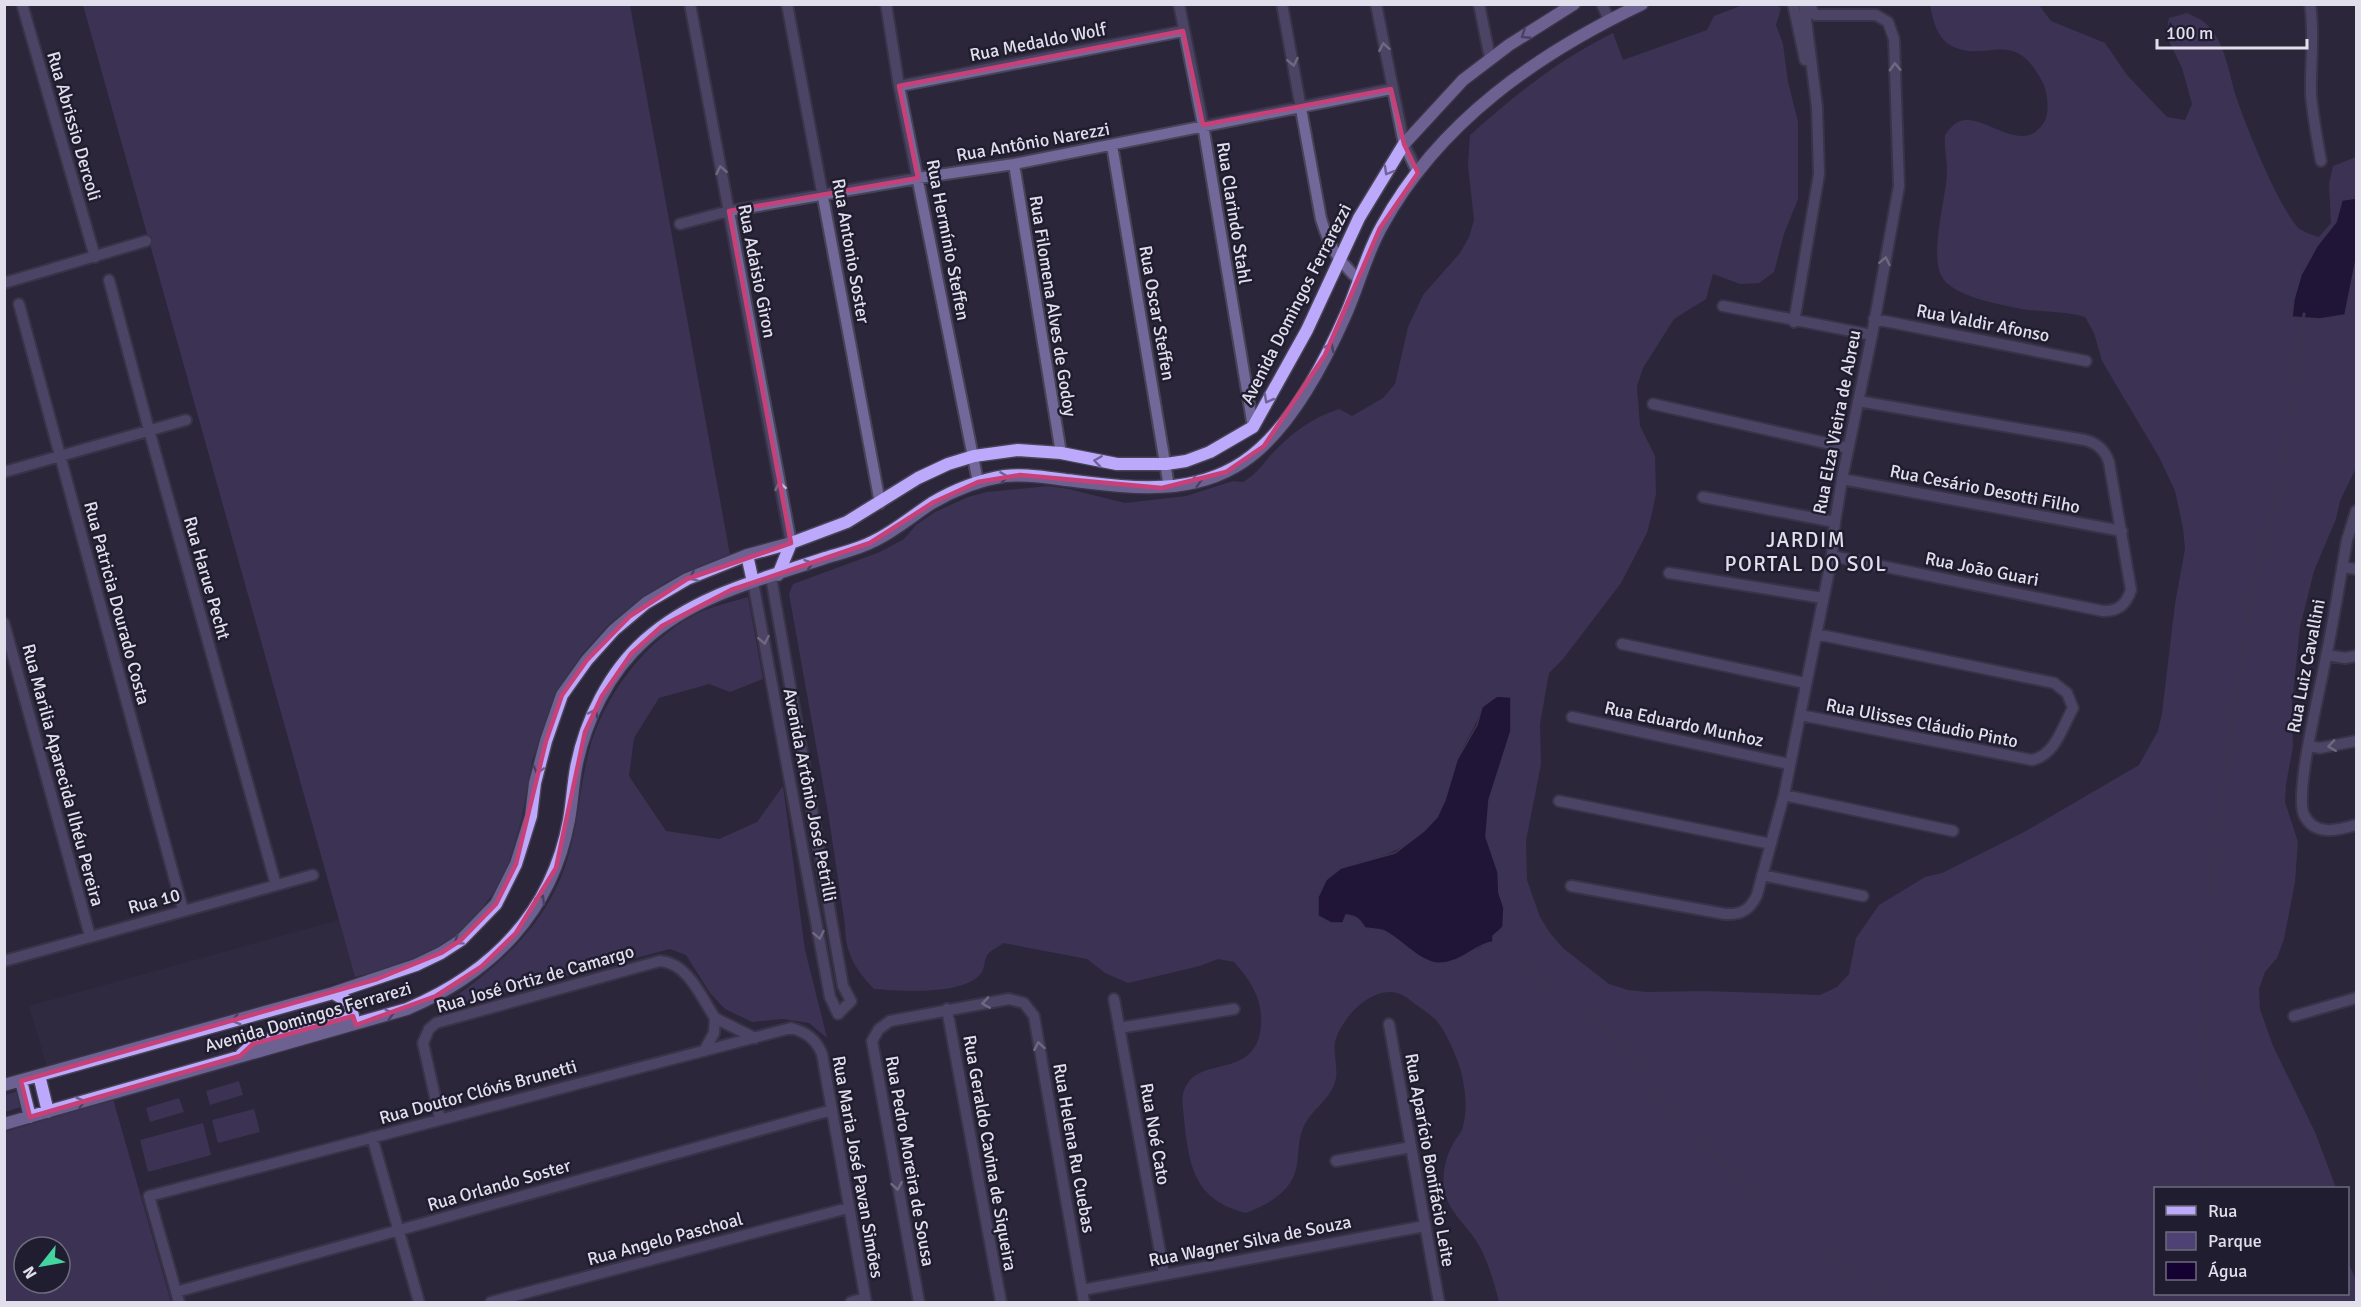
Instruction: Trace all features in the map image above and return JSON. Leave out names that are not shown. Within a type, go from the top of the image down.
[{"type":"main road","name":"Avenida Domingos Ferrarezzi","points":[[747,555],[791,543],[847,522],[918,478],[948,464],[974,456],[1018,450],[1060,453],[1117,464],[1166,464],[1186,461],[1210,452],[1253,427],[1307,330],[1359,218],[1404,144],[1463,80],[1490,58],[1574,4]]},
{"type":"main road","points":[[747,555],[753,582],[775,576],[870,543],[898,528],[934,502],[978,482],[1020,475],[1128,488],[1169,487],[1193,483],[1226,472],[1264,446],[1302,395],[1347,312],[1380,228],[1419,172],[1469,116],[1502,87],[1536,62],[1609,20],[1642,4]]},
{"type":"main road","points":[[775,576],[791,543]]},
{"type":"main road","name":"Avenida Domingos Ferrarezi","points":[[4,1085],[333,993],[377,979],[441,953],[461,940],[496,904],[516,864],[531,816],[535,783],[546,741],[562,695],[587,660],[614,630],[646,603],[687,579],[747,555]]},
{"type":"main road","name":"Avenida Domingos Ferrarezi","points":[[4,1124],[240,1056],[253,1044],[408,1009],[436,996],[481,967],[516,933],[544,894],[556,867],[569,822],[576,769],[585,732],[602,696],[631,654],[662,626],[699,604],[753,582]]},
{"type":"main road","points":[[333,993],[349,1002],[354,1020]]},
{"type":"main road","points":[[39,1075],[48,1112]]},
{"type":"main road","points":[[21,1081],[30,1117]]},
{"type":"street","name":"Rua Abrissio Dercoli","points":[[22,4],[94,257]]},
{"type":"street","name":"Rua Adaisio Giron","points":[[690,4],[791,543]]},
{"type":"street","name":"Rua Antonio Soster","points":[[788,4],[880,503]]},
{"type":"street","name":"Rua Hermínio Steffen","points":[[886,4],[899,86],[978,482]]},
{"type":"street","name":"Rua Clarindo Stahl","points":[[1179,4],[1203,125],[1253,427]]},
{"type":"street","points":[[1282,4],[1321,219],[1339,261],[1359,280]]},
{"type":"street","points":[[1376,4],[1404,144],[1419,172]]},
{"type":"street","points":[[1479,4],[1490,58]]},
{"type":"street","points":[[1602,4],[1609,20]]},
{"type":"street","points":[[1793,4],[1817,107]]},
{"type":"street","points":[[1794,321],[1819,183],[1817,107],[1804,4]]},
{"type":"street","name":"Rua Elza Vieira de Abreu","points":[[1571,886],[1735,914],[1745,911],[1753,904],[1784,795],[1832,556],[1842,479],[1872,335],[1899,186],[1894,39],[1888,22],[1876,15],[1815,15],[1809,4]]},
{"type":"street","points":[[2310,4],[2314,27],[2311,93],[2314,127],[2321,161]]},
{"type":"street","name":"Rua Medaldo Wolf","points":[[899,86],[1183,31]]},
{"type":"street","name":"Rua Antônio Narezzi","points":[[680,224],[729,211],[918,178],[1014,164],[1391,88]]},
{"type":"street","name":"Rua Oscar Steffen","points":[[1112,145],[1169,487]]},
{"type":"street","name":"Rua Filomena Alves de Godoy","points":[[1014,164],[1060,453]]},
{"type":"street","points":[[4,283],[146,241]]},
{"type":"street","name":"Rua Harue Pecht","points":[[109,280],[276,885]]},
{"type":"street","name":"Rua Patricia Dourado Costa","points":[[19,304],[183,910]]},
{"type":"street","points":[[1723,306],[1872,335]]},
{"type":"street","name":"Rua Valdir Afonso","points":[[1874,318],[2086,361]]},
{"type":"street","points":[[1858,401],[2085,440],[2100,447],[2109,462],[2122,531]]},
{"type":"street","points":[[1653,404],[1848,447]]},
{"type":"street","points":[[4,472],[186,420]]},
{"type":"street","name":"Rua Cesário Desotti Filho","points":[[1842,479],[2122,531]]},
{"type":"street","points":[[1703,497],[1835,522]]},
{"type":"street","name":"Rua Luiz Cavallini","points":[[2356,511],[2347,540],[2308,746],[2301,804],[2304,814],[2313,825],[2321,830],[2331,831],[2356,825]]},
{"type":"street","name":"Rua João Guari","points":[[1832,556],[2103,611],[2118,608],[2124,604],[2131,590],[2132,583],[2122,531]]},
{"type":"street","points":[[2342,567],[2356,569]]},
{"type":"street","points":[[1669,573],[1823,598]]},
{"type":"street","name":"Avenida Artônio José Petrilli","points":[[753,582],[830,997],[837,1014],[851,1001],[843,986],[775,576]]},
{"type":"street","name":"Rua Marilia Aparecida Ilhéu Pereira","points":[[4,623],[90,936]]},
{"type":"street","name":"Rua Ulisses Cláudio Pinto","points":[[1800,715],[2026,760],[2037,759],[2051,750],[2073,708],[2067,693],[2054,683],[1815,634]]},
{"type":"street","points":[[1622,644],[1805,683]]},
{"type":"street","points":[[2326,656],[2345,658],[2356,656]]},
{"type":"street","name":"Rua Eduardo Munhoz","points":[[1572,717],[1789,764]]},
{"type":"street","points":[[2308,746],[2320,748],[2356,741]]},
{"type":"street","points":[[1784,795],[1953,831]]},
{"type":"street","points":[[1560,801],[1770,844]]},
{"type":"street","points":[[1762,874],[1863,896]]},
{"type":"street","name":"Rua 10","points":[[5,960],[313,875]]},
{"type":"street","name":"Rua José Ortiz de Camargo","points":[[440,1119],[423,1042],[429,1029],[436,1023],[660,961],[672,963],[682,969],[715,1018],[755,1038]]},
{"type":"street","points":[[2294,1016],[2356,998]]},
{"type":"street","name":"Rua Helena Ru Cuebas","points":[[947,1009],[1010,999],[1024,1003],[1034,1016],[1084,1302]]},
{"type":"street","name":"Rua Noé Cato","points":[[1114,999],[1164,1274]]},
{"type":"street","name":"Rua Pedro Moreira de Sousa","points":[[920,1302],[872,1041],[881,1027],[890,1021],[947,1009]]},
{"type":"street","name":"Rua Geraldo Cavina de Siqueira","points":[[947,1009],[1000,1302]]},
{"type":"street","points":[[1119,1028],[1234,1009]]},
{"type":"street","points":[[704,1051],[714,1034],[715,1018]]},
{"type":"street","name":"Rua Aparício Bonifácio Leite","points":[[1389,1024],[1439,1302]]},
{"type":"street","name":"Rua Doutor Clóvis Brunetti","points":[[178,1297],[149,1196],[792,1029],[803,1032],[813,1039]]},
{"type":"street","name":"Rua Maria José Pavan Simões","points":[[813,1039],[822,1054],[865,1300]]},
{"type":"street","name":"Rua Orlando Soster","points":[[178,1297],[398,1230],[832,1110]]},
{"type":"street","points":[[372,1137],[419,1302]]},
{"type":"street","points":[[1336,1161],[1412,1147]]},
{"type":"street","name":"Rua Angelo Paschoal","points":[[491,1302],[848,1208]]},
{"type":"street","name":"Rua Wagner Silva de Souza","points":[[1082,1290],[1425,1226]]},
{"type":"street","points":[[851,1302],[865,1300]]},
{"type":"highlighted area","points":[[1183,31],[1203,125],[1391,89],[1404,144],[1418,173],[1380,228],[1325,355],[1264,446],[1226,472],[1162,488],[1020,475],[978,482],[934,502],[870,543],[731,590],[662,626],[631,654],[602,696],[585,732],[556,868],[516,933],[481,967],[436,996],[356,1025],[353,1016],[253,1044],[240,1056],[30,1117],[21,1081],[377,979],[441,953],[461,940],[496,904],[516,864],[546,741],[562,695],[587,660],[630,616],[687,579],[791,543],[729,211],[918,178],[899,86]]},
{"type":"shaded area","points":[[339,920],[355,977],[48,1070],[29,1006]]},
{"type":"green space","points":[[83,5],[630,5],[730,555],[666,582],[610,623],[582,654],[557,691],[532,761],[522,818],[504,879],[467,928],[436,950],[401,966],[355,977]]},
{"type":"green space","points":[[1743,5],[1776,5],[1781,8],[1776,25],[1783,44],[1788,82],[1798,122],[1798,199],[1784,234],[1774,272],[1759,283],[1740,284],[1713,274],[1706,299],[1674,319],[1643,368],[1637,386],[1640,426],[1655,456],[1656,494],[1647,533],[1621,583],[1563,659],[1549,673],[1540,724],[1541,764],[1526,841],[1527,880],[1540,917],[1563,948],[1609,984],[1628,990],[1820,995],[1837,987],[1849,974],[1856,938],[1879,905],[1925,877],[1942,873],[2026,831],[2139,765],[2158,731],[2162,713],[2175,604],[2185,549],[2175,491],[2159,457],[2102,361],[2094,333],[2085,317],[2021,309],[1986,301],[1966,295],[1944,280],[1939,270],[1937,243],[1947,171],[1945,135],[1956,123],[1968,120],[2012,135],[2023,136],[2034,133],[2045,121],[2048,105],[2043,83],[2025,58],[2006,50],[1965,50],[1948,44],[1937,29],[1930,5],[2039,5],[2051,21],[2105,43],[2127,75],[2167,117],[2185,120],[2192,104],[2182,68],[2166,35],[2169,18],[2187,13],[2200,19],[2211,29],[2221,45],[2239,106],[2254,144],[2283,206],[2301,230],[2319,237],[2331,223],[2329,184],[2333,166],[2356,157],[2356,199],[2342,200],[2336,222],[2317,246],[2292,316],[2320,319],[2352,275],[2356,260],[2356,468],[2340,501],[2336,519],[2314,571],[2300,627],[2292,704],[2293,747],[2285,802],[2298,842],[2295,882],[2284,939],[2277,958],[2265,972],[2259,989],[2260,1009],[2273,1046],[2315,1132],[2336,1187],[2154,1187],[2154,1295],[2349,1295],[2349,1264],[2356,1280],[2356,1302],[1499,1302],[1483,1254],[1475,1239],[1450,1207],[1445,1194],[1443,1180],[1446,1160],[1462,1130],[1465,1119],[1465,1097],[1460,1068],[1453,1049],[1435,1019],[1399,993],[1387,992],[1376,995],[1354,1010],[1346,1020],[1335,1042],[1335,1082],[1329,1094],[1304,1126],[1294,1176],[1286,1189],[1276,1198],[1246,1213],[1215,1199],[1197,1179],[1188,1152],[1183,1104],[1184,1090],[1190,1080],[1207,1070],[1240,1060],[1254,1048],[1258,1039],[1261,1020],[1258,1000],[1251,984],[1234,962],[1218,959],[1200,966],[1128,983],[1105,973],[1087,959],[1003,943],[988,954],[982,972],[974,980],[948,988],[915,991],[874,989],[852,960],[845,935],[828,812],[789,594],[793,584],[880,552],[904,539],[916,525],[935,512],[968,497],[987,492],[1048,486],[1125,503],[1186,496],[1233,481],[1243,482],[1251,477],[1285,441],[1310,422],[1339,409],[1352,416],[1383,398],[1395,384],[1408,327],[1423,295],[1460,253],[1469,237],[1474,220],[1468,165],[1470,135],[1538,79],[1593,43],[1613,33],[1623,60],[1707,30],[1714,16]],"holes":[[[1482,707],[1511,731],[1489,800],[1486,837],[1498,872],[1499,893],[1504,908],[1493,936],[1480,948],[1434,963],[1382,930],[1365,928],[1359,919],[1346,915],[1359,862],[1386,855],[1410,842],[1421,834],[1438,814],[1447,796],[1457,761]]]},
{"type":"green space","points":[[748,597],[763,679],[730,692],[709,684],[659,698],[634,738],[629,776],[666,831],[719,839],[757,822],[783,786],[805,950],[827,1038],[809,1023],[783,1019],[752,1022],[725,1009],[710,993],[686,955],[670,949],[435,1011],[487,972],[518,943],[544,909],[555,890],[562,875],[575,828],[592,741],[601,718],[625,677],[657,641],[676,626],[702,611]]},
{"type":"green space","points":[[239,1081],[243,1095],[210,1105],[206,1091]]},
{"type":"green space","points":[[18,1091],[21,1107],[5,1112],[5,1095]]},
{"type":"green space","points":[[179,1098],[184,1112],[150,1122],[146,1108]]},
{"type":"green space","points":[[113,1099],[171,1302],[5,1302],[5,1132]]},
{"type":"green space","points":[[254,1109],[260,1132],[218,1143],[212,1120]]},
{"type":"green space","points":[[203,1123],[211,1155],[148,1172],[140,1140]]},
{"type":"water","points":[[2356,198],[2356,260],[2345,315],[2320,319],[2292,317],[2294,299],[2301,275],[2317,246],[2336,222],[2342,200]]},
{"type":"water","points":[[1497,696],[1511,697],[1511,731],[1489,800],[1486,837],[1498,872],[1499,893],[1504,908],[1503,927],[1493,936],[1493,942],[1480,946],[1452,961],[1436,963],[1422,958],[1384,931],[1365,928],[1356,917],[1346,915],[1343,923],[1331,923],[1318,916],[1318,897],[1326,880],[1341,868],[1395,853],[1424,831],[1437,817],[1445,800],[1457,760],[1477,725],[1482,707]]},
{"type":"waterway","points":[[2204,1187],[2208,901],[2250,599],[2278,494],[2304,314]]},
{"type":"waterway","points":[[1511,960],[1549,984],[1635,1054],[1672,1118],[1818,1248],[1894,1302]]},
{"type":"waterway","points":[[2210,1295],[2211,1302]]},
{"type":"district","name":"JARDIM PORTAL DO SOL","points":[[1806,552]]}]
